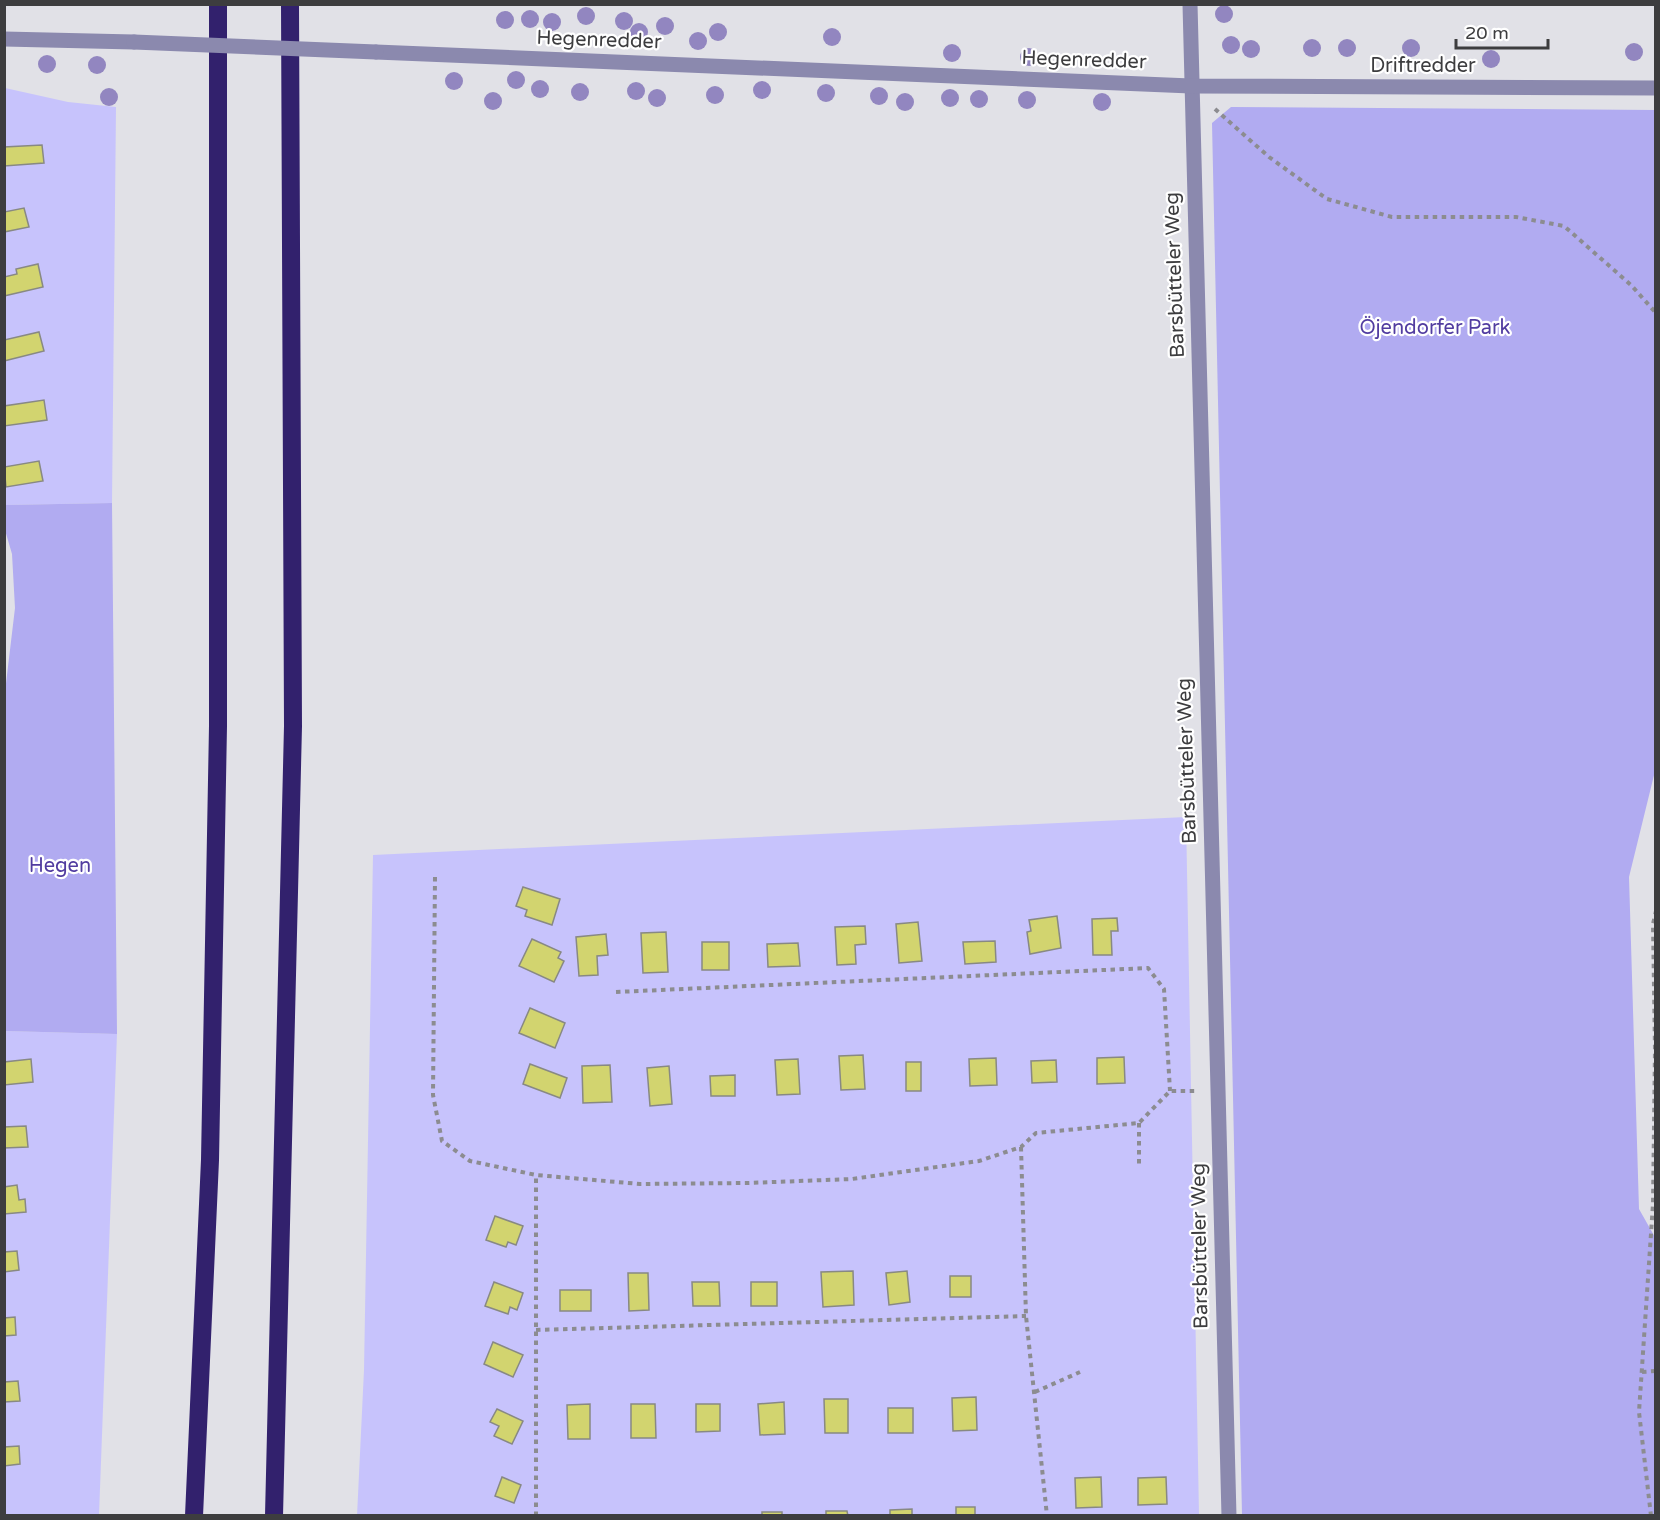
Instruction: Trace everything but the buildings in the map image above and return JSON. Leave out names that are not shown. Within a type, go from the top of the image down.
[{"type":"highway","points":[[194,1515],[210,1160],[218,726],[218,4]]},
{"type":"highway","points":[[274,1515],[280,1372],[293,726],[290,4]]},
{"type":"street","name":"Barsbütteler Weg","points":[[1190,4],[1229,1515]]},
{"type":"street","name":"Hegenredder","points":[[4,39],[134,42],[1191,86]]},
{"type":"street","name":"Driftredder","points":[[1191,86],[1656,88]]},
{"type":"path","points":[[1191,86],[1269,157],[1327,199],[1392,217],[1516,217],[1564,226],[1631,285],[1656,313]]},
{"type":"path","points":[[435,877],[433,1095],[442,1141],[470,1161],[536,1175],[640,1184],[852,1179],[979,1161],[1021,1147],[1036,1133],[1139,1123],[1170,1091],[1217,1090]]},
{"type":"path","points":[[1651,1515],[1639,1412],[1653,1204],[1655,1050],[1653,924],[1656,911]]},
{"type":"path","points":[[616,992],[1148,968],[1164,989],[1170,1091]]},
{"type":"path","points":[[1139,1123],[1139,1166]]},
{"type":"path","points":[[1021,1147],[1026,1316],[1047,1515]]},
{"type":"path","points":[[536,1175],[536,1515]]},
{"type":"path","points":[[1653,1204],[1656,1210]]},
{"type":"path","points":[[536,1330],[1026,1316]]},
{"type":"path","points":[[1642,1372],[1656,1371]]},
{"type":"path","points":[[1035,1392],[1080,1372]]},
{"type":"shaded area","points":[[5,88],[68,102],[116,107],[112,503],[5,505]]},
{"type":"shaded area","points":[[1186,817],[1199,1515],[357,1516],[364,1370],[373,855]]},
{"type":"shaded area","points":[[5,1031],[117,1034],[99,1515],[5,1516]]},
{"type":"green space","name":"Öjendorfer Park","points":[[1231,107],[1655,110],[1656,767],[1629,877],[1639,1209],[1656,1239],[1655,1515],[1242,1515],[1212,123]]},
{"type":"green space","name":"Hegen","points":[[112,503],[117,1034],[5,1031],[4,700],[15,608],[12,554],[5,530],[5,505]]}]
